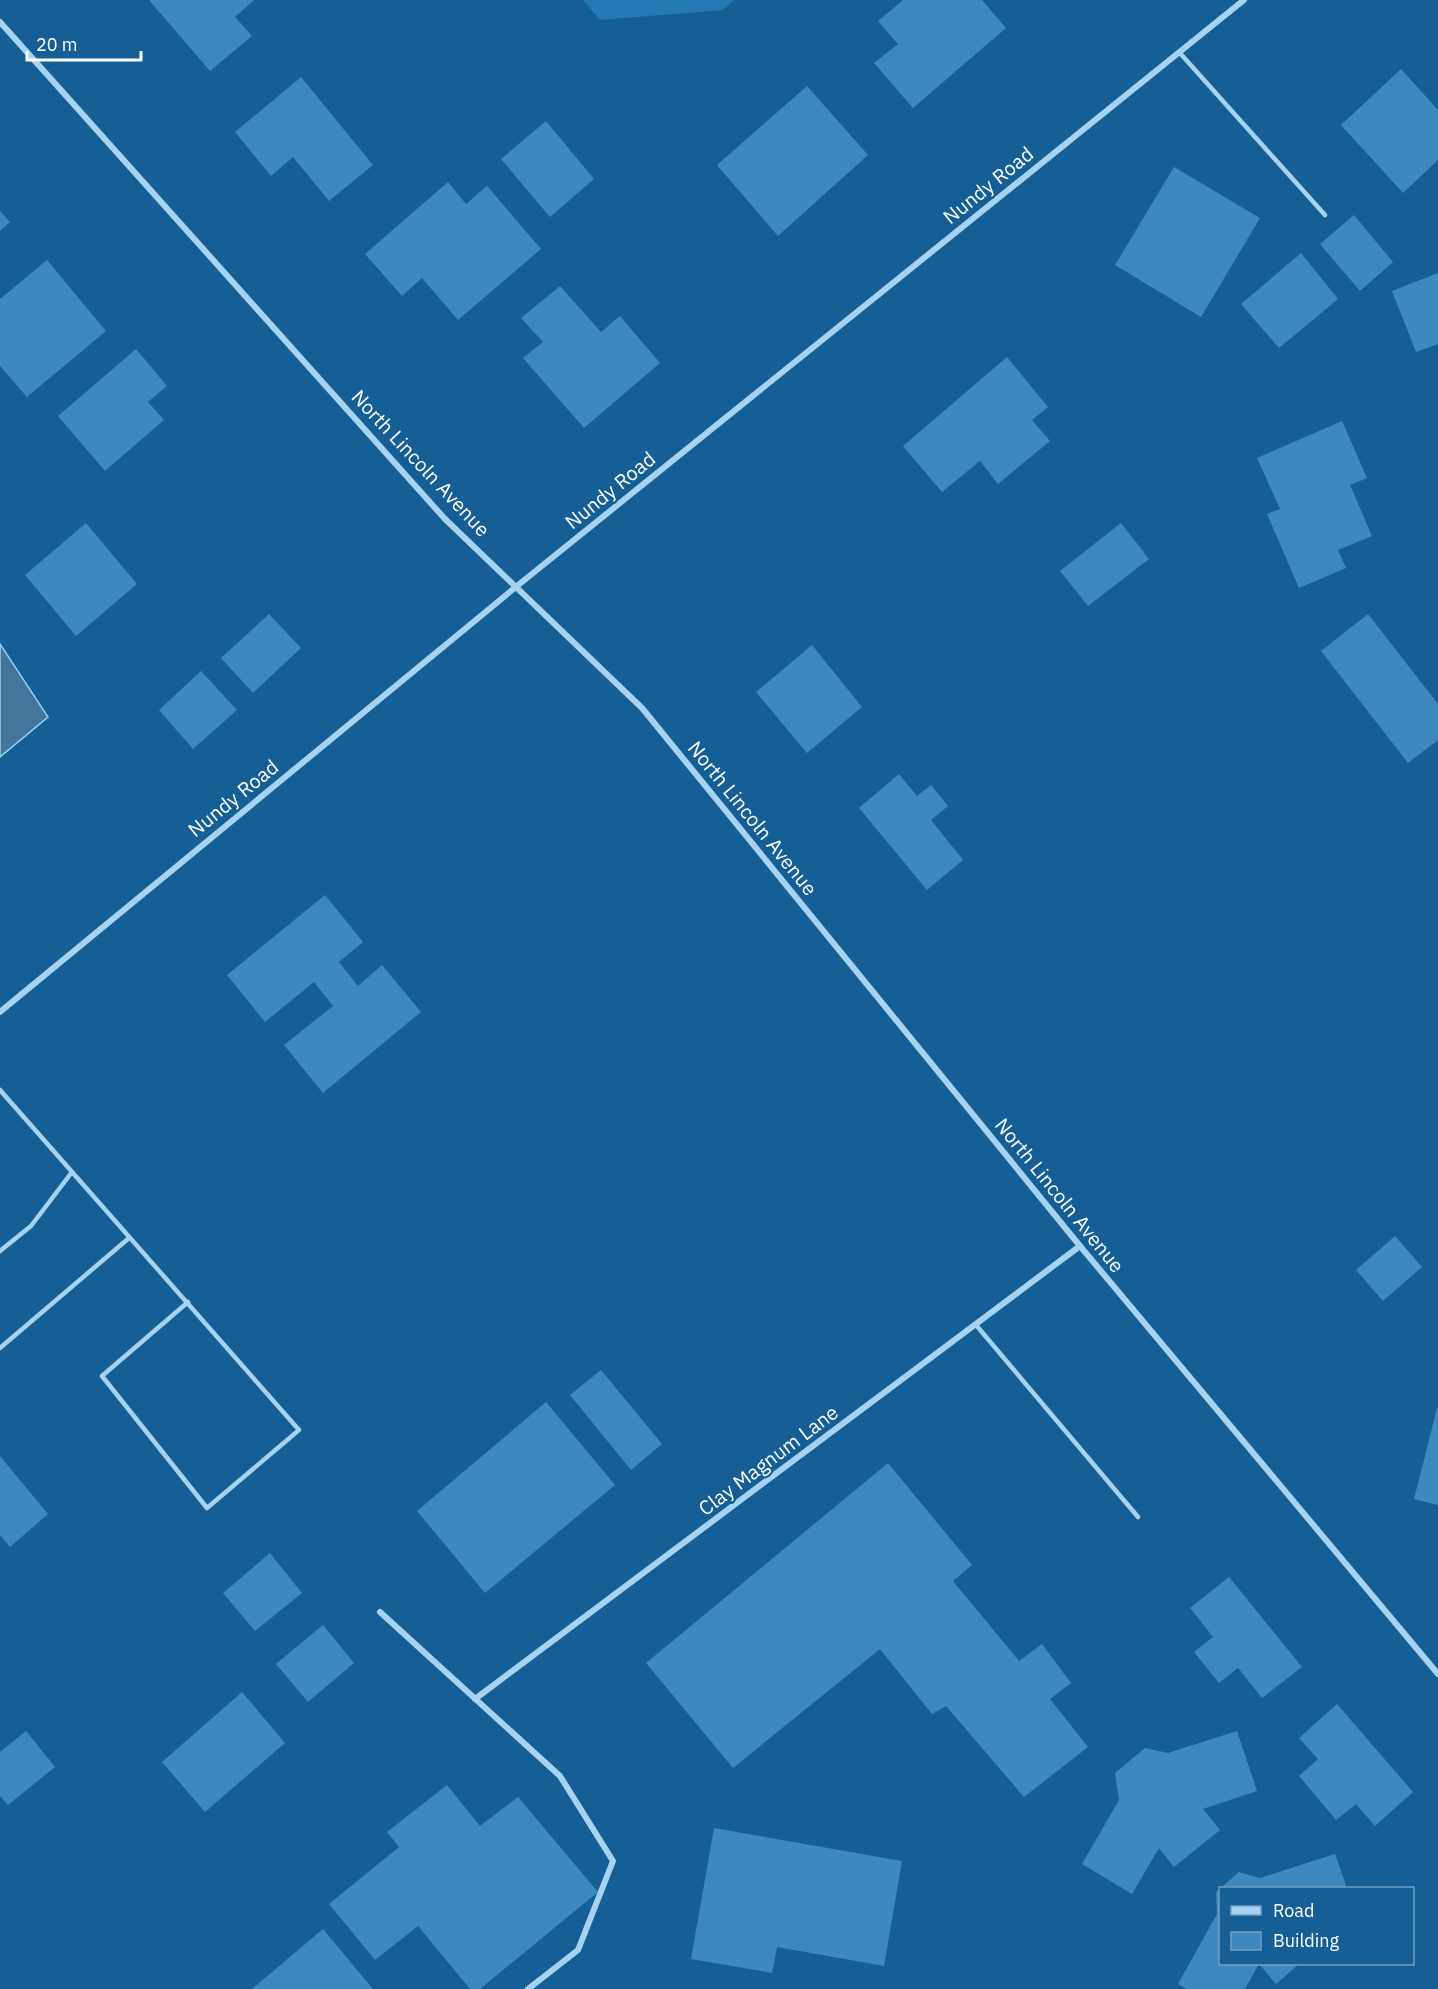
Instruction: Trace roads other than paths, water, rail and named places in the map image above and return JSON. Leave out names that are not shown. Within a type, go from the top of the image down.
[{"type":"street","name":"Nundy Road","points":[[0,1012],[518,586],[1244,0]]},
{"type":"street","name":"North Lincoln Avenue","points":[[0,22],[445,519],[518,586],[642,708],[1080,1246],[1438,1674]]},
{"type":"street","name":"Clay Magnum Lane","points":[[475,1699],[1080,1246]]},
{"type":"street","points":[[380,1612],[560,1776],[614,1861],[578,1950],[528,1989]]},
{"type":"lane","points":[[1179,52],[1325,215]]},
{"type":"lane","points":[[0,1090],[188,1302],[299,1430],[207,1508],[102,1376],[188,1302]]},
{"type":"lane","points":[[0,1251],[31,1226],[72,1172]]},
{"type":"lane","points":[[0,1348],[129,1238]]},
{"type":"lane","points":[[976,1325],[1138,1517]]}]
